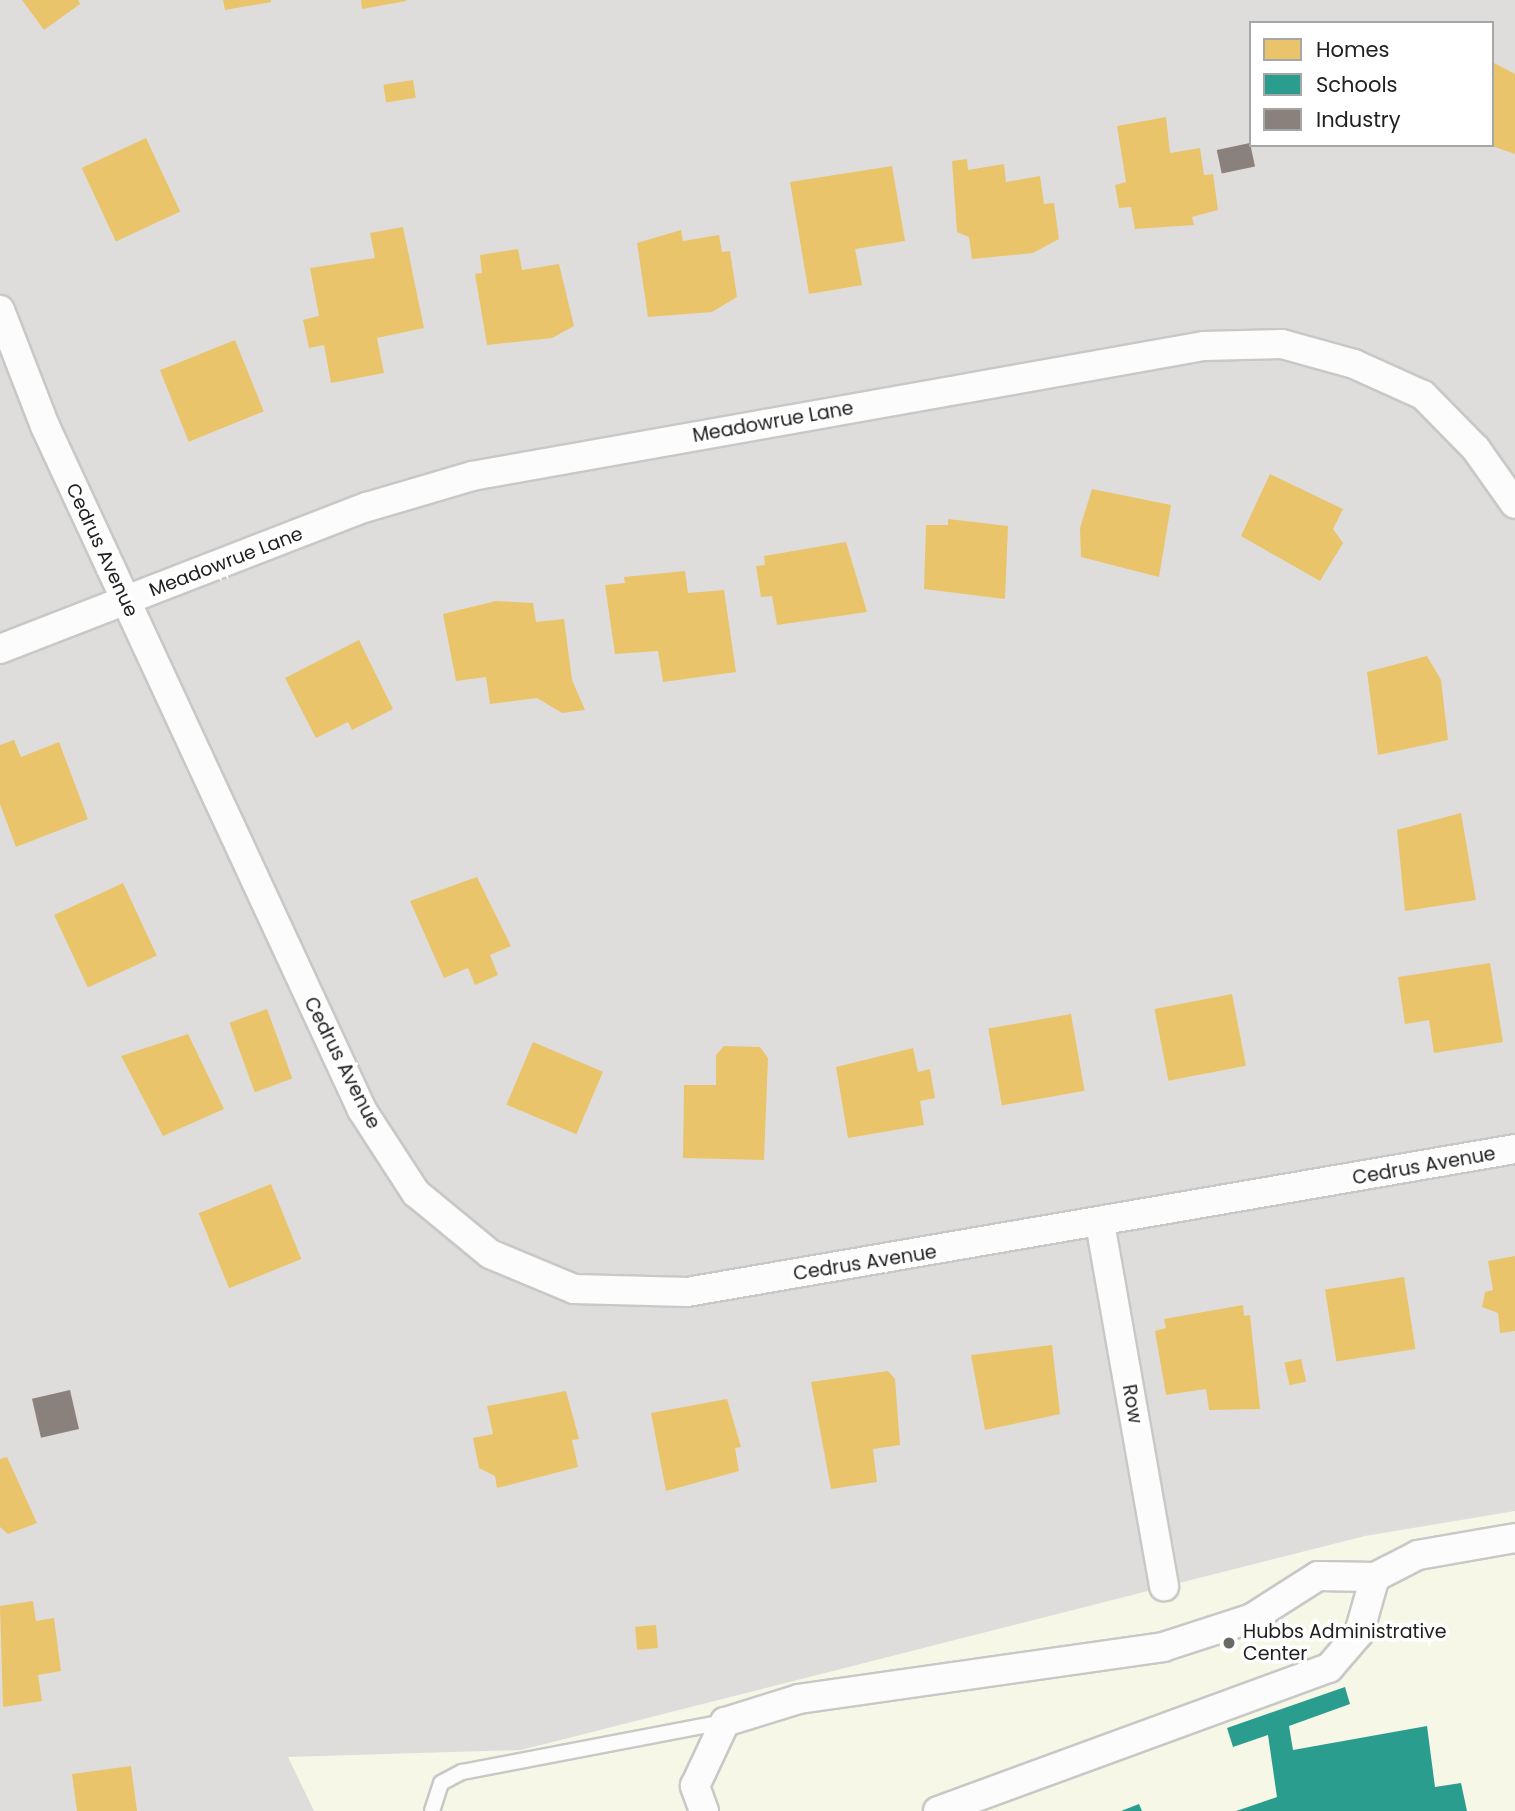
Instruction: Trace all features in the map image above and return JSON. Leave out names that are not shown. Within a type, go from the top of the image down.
[{"type":"street","name":"Cedrus Avenue","points":[[0,310],[125,601],[362,1110],[416,1193],[490,1254],[574,1289],[687,1292],[1100,1223],[1515,1149]]},
{"type":"street","name":"Meadowrue Lane","points":[[0,649],[367,507],[472,476],[1204,346],[1282,344],[1354,364],[1423,395],[1476,449],[1515,504]]},
{"type":"street","name":"Row","points":[[1100,1223],[1164,1586]]},
{"type":"street","points":[[704,1811],[695,1786],[725,1722],[799,1699],[1163,1647],[1252,1618],[1318,1576],[1375,1577],[1418,1556],[1515,1538]]},
{"type":"street","points":[[938,1811],[1329,1668],[1359,1633],[1375,1577]]},
{"type":"lane","points":[[432,1811],[441,1783],[462,1772],[725,1722]]},
{"type":"shaded area","points":[[0,0],[1515,0],[1515,1811],[0,1811]]},
{"type":"shaded area","name":"Hubbs Administrative Center","points":[[1515,1511],[1515,1811],[314,1811],[288,1757],[521,1750],[1365,1536]]},
{"type":"building: Homes","points":[[22,0],[78,0],[80,4],[44,30]]},
{"type":"building: Homes","points":[[223,0],[271,0],[271,2],[225,10]]},
{"type":"building: Homes","points":[[361,0],[406,0],[406,1],[362,9]]},
{"type":"building: Homes","points":[[1494,63],[1515,74],[1515,154],[1494,147]]},
{"type":"building: Homes","points":[[413,80],[416,98],[386,102],[383,85]]},
{"type":"building: Homes","points":[[1166,117],[1170,153],[1200,148],[1204,175],[1213,174],[1218,210],[1192,217],[1194,225],[1135,229],[1131,207],[1119,208],[1115,185],[1126,182],[1117,126]]},
{"type":"building: Homes","points":[[146,138],[180,211],[116,241],[82,168]]},
{"type":"building: Homes","points":[[967,159],[968,170],[1004,164],[1006,182],[1040,176],[1044,204],[1054,203],[1059,239],[1033,253],[972,259],[969,237],[957,232],[952,161]]},
{"type":"building: Homes","points":[[892,166],[905,241],[855,249],[862,285],[809,294],[790,182]]},
{"type":"building: Homes","points":[[403,227],[424,328],[377,338],[384,373],[331,383],[324,345],[309,348],[303,320],[319,316],[310,268],[375,258],[370,233]]},
{"type":"building: Homes","points":[[681,230],[683,241],[719,235],[722,252],[730,251],[737,297],[712,312],[648,317],[637,243]]},
{"type":"building: Homes","points":[[518,249],[522,270],[559,264],[574,326],[552,338],[487,345],[475,274],[482,273],[480,255]]},
{"type":"building: Homes","points":[[235,340],[264,411],[189,442],[160,370]]},
{"type":"building: Homes","points":[[1270,474],[1343,509],[1333,529],[1343,543],[1320,581],[1241,536]]},
{"type":"building: Homes","points":[[1092,489],[1171,505],[1159,577],[1081,557],[1080,528]]},
{"type":"building: Homes","points":[[948,519],[1008,526],[1005,599],[924,589],[926,525],[948,525]]},
{"type":"building: Homes","points":[[846,542],[867,612],[777,625],[772,596],[761,597],[756,566],[765,565],[764,556]]},
{"type":"building: Homes","points":[[685,571],[688,593],[724,590],[736,672],[663,682],[658,651],[615,654],[605,585],[625,583],[624,577]]},
{"type":"building: Homes","points":[[496,601],[533,603],[536,622],[564,619],[572,680],[585,710],[562,713],[537,698],[490,704],[486,677],[456,681],[443,614]]},
{"type":"building: Homes","points":[[359,640],[393,709],[352,730],[348,722],[316,738],[285,678]]},
{"type":"building: Homes","points":[[1427,656],[1441,680],[1448,740],[1378,755],[1367,672]]},
{"type":"building: Homes","points":[[14,740],[21,757],[59,742],[88,819],[16,847],[0,804],[0,745]]},
{"type":"building: Homes","points":[[1461,813],[1476,900],[1405,911],[1397,830]]},
{"type":"building: Homes","points":[[477,877],[511,946],[490,955],[498,975],[475,985],[468,968],[444,978],[410,901]]},
{"type":"building: Homes","points":[[123,883],[157,956],[88,988],[54,915]]},
{"type":"building: Homes","points":[[1490,963],[1503,1042],[1434,1053],[1429,1020],[1405,1024],[1398,977]]},
{"type":"building: Homes","points":[[1232,994],[1246,1066],[1168,1081],[1154,1009]]},
{"type":"building: Homes","points":[[267,1009],[292,1079],[255,1092],[229,1023]]},
{"type":"building: Homes","points":[[1071,1014],[1085,1091],[1002,1105],[988,1029]]},
{"type":"building: Homes","points":[[188,1034],[224,1109],[163,1136],[121,1056]]},
{"type":"building: Homes","points":[[533,1042],[603,1072],[576,1134],[506,1105]]},
{"type":"building: Homes","points":[[724,1046],[760,1047],[768,1058],[764,1160],[683,1158],[684,1085],[716,1085],[716,1055]]},
{"type":"building: Homes","points":[[913,1048],[918,1072],[930,1069],[935,1098],[920,1101],[924,1125],[848,1138],[836,1067]]},
{"type":"building: Homes","points":[[271,1184],[301,1259],[229,1288],[199,1213]]},
{"type":"building: Homes","points":[[1515,1256],[1515,1331],[1500,1333],[1498,1313],[1482,1307],[1485,1292],[1493,1290],[1488,1261]]},
{"type":"building: Homes","points":[[1404,1277],[1415,1349],[1336,1362],[1325,1290]]},
{"type":"building: Homes","points":[[1243,1305],[1244,1316],[1250,1315],[1260,1409],[1209,1410],[1206,1389],[1166,1395],[1155,1331],[1166,1328],[1164,1319]]},
{"type":"building: Homes","points":[[1052,1345],[1060,1414],[985,1430],[971,1355]]},
{"type":"building: Homes","points":[[1301,1359],[1306,1381],[1290,1385],[1284,1363]]},
{"type":"building: Homes","points":[[888,1371],[895,1379],[900,1445],[873,1449],[877,1482],[831,1489],[811,1382]]},
{"type":"building: Homes","points":[[566,1391],[579,1439],[572,1440],[578,1467],[497,1488],[495,1476],[479,1468],[473,1438],[493,1434],[487,1406]]},
{"type":"building: Homes","points":[[727,1399],[741,1447],[735,1448],[739,1471],[666,1491],[651,1413]]},
{"type":"building: Homes","points":[[7,1457],[37,1523],[8,1534],[0,1527],[0,1459]]},
{"type":"building: Homes","points":[[33,1601],[36,1621],[54,1618],[61,1671],[38,1675],[42,1701],[3,1707],[0,1606]]},
{"type":"building: Homes","points":[[656,1625],[658,1648],[637,1650],[635,1627]]},
{"type":"building: Homes","points":[[131,1766],[137,1811],[77,1811],[72,1774]]},
{"type":"building: Schools","points":[[1345,1687],[1350,1704],[1289,1726],[1293,1750],[1427,1726],[1435,1787],[1461,1783],[1467,1811],[1236,1811],[1277,1797],[1268,1735],[1233,1747],[1227,1728]]},
{"type":"building: Schools","points":[[1139,1804],[1142,1811],[1121,1811]]},
{"type":"building: Industry","points":[[1249,143],[1255,166],[1222,174],[1217,150]]},
{"type":"building: Industry","points":[[70,1390],[79,1429],[41,1438],[32,1399]]},
{"type":"place","name":"Hubbs Administrative Center","points":[[1229,1643]]}]
